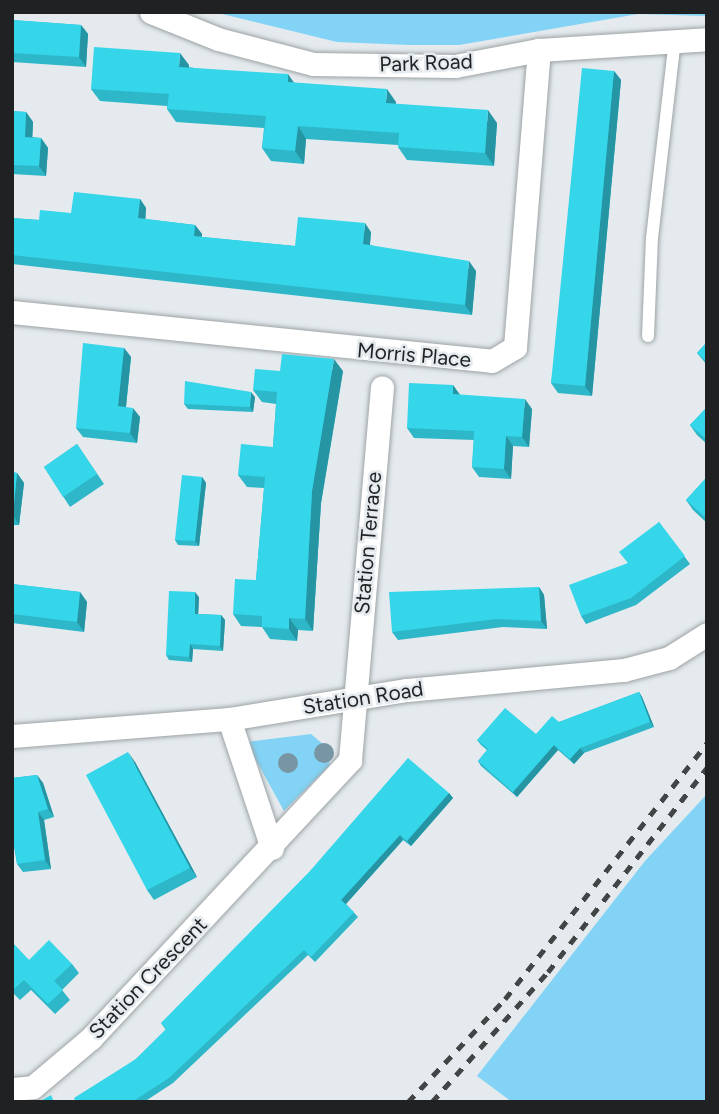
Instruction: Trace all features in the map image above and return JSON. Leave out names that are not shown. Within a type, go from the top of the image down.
[{"type":"street","name":"Park Road","points":[[151,12],[218,39],[313,64],[455,66],[540,50],[675,38],[707,39]]},
{"type":"street","name":"Morris Place","points":[[12,312],[492,361],[514,347],[540,50]]},
{"type":"street","name":"Station Terrace","points":[[354,699],[382,387]]},
{"type":"street","name":"Station Road","points":[[12,736],[229,719],[354,699],[624,670],[669,658],[707,635]]},
{"type":"street","name":"Station Crescent","points":[[12,1089],[33,1087],[91,1038],[272,848],[349,761],[354,699]]},
{"type":"street","points":[[229,719],[272,848]]},
{"type":"lane","points":[[648,336],[652,238],[675,38]]},
{"type":"shaded area","points":[[214,12],[707,12],[707,16],[638,14],[459,45],[409,45],[337,42]]},
{"type":"shaded area","points":[[311,734],[331,751],[329,766],[284,811],[246,742]]},
{"type":"shaded area","points":[[707,794],[707,1102],[512,1102],[477,1076],[645,861]]},
{"type":"building","points":[[12,20],[81,25],[79,57],[12,53]]},
{"type":"building","points":[[94,47],[180,53],[179,67],[288,74],[288,82],[387,89],[386,103],[488,110],[485,153],[398,147],[399,133],[298,126],[295,151],[262,148],[266,116],[167,109],[169,94],[91,89]]},
{"type":"building","points":[[582,68],[614,71],[585,386],[551,383]]},
{"type":"building","points":[[12,111],[26,112],[25,137],[41,138],[39,166],[12,165]]},
{"type":"building","points":[[74,192],[140,199],[138,218],[195,225],[194,236],[295,246],[298,217],[365,223],[363,244],[469,261],[465,305],[12,255],[12,218],[39,220],[40,210],[71,213]]},
{"type":"building","points":[[707,342],[707,362],[697,353]]},
{"type":"building","points":[[83,343],[124,348],[118,406],[133,408],[130,433],[76,428]]},
{"type":"building","points":[[282,354],[334,359],[312,491],[305,619],[289,618],[289,629],[262,627],[262,616],[233,614],[235,579],[256,580],[265,477],[238,475],[241,444],[273,447],[277,392],[253,390],[255,369],[280,371]]},
{"type":"building","points":[[185,381],[251,392],[250,407],[184,404]]},
{"type":"building","points":[[409,383],[453,385],[453,394],[525,399],[522,437],[506,436],[504,469],[472,467],[474,431],[407,428]]},
{"type":"building","points":[[707,407],[707,440],[690,425]]},
{"type":"building","points":[[77,444],[97,474],[63,497],[44,467]]},
{"type":"building","points":[[12,472],[17,473],[13,515],[12,515]]},
{"type":"building","points":[[182,475],[202,477],[195,541],[175,540]]},
{"type":"building","points":[[707,477],[707,519],[686,500]]},
{"type":"building","points":[[659,522],[685,556],[631,598],[581,616],[569,585],[628,563],[619,552]]},
{"type":"building","points":[[12,584],[80,592],[77,622],[12,614]]},
{"type":"building","points":[[539,587],[541,621],[497,619],[392,632],[389,592]]},
{"type":"building","points":[[169,591],[195,592],[195,614],[221,615],[220,646],[190,644],[189,657],[166,655]]},
{"type":"building","points":[[639,692],[650,722],[580,748],[570,759],[554,745],[513,792],[478,761],[488,749],[477,740],[505,708],[536,734],[552,716],[559,722]]},
{"type":"building","points":[[128,752],[190,868],[147,890],[86,775]]},
{"type":"building","points":[[408,758],[449,793],[407,841],[400,835],[341,900],[354,912],[311,957],[304,950],[169,1078],[132,1102],[76,1102],[74,1098],[136,1059],[166,1029],[161,1023],[310,871]]},
{"type":"building","points":[[37,775],[48,809],[38,812],[45,860],[17,864],[12,830],[12,778]]},
{"type":"building","points":[[49,940],[72,964],[54,981],[63,990],[48,1004],[24,980],[12,990],[12,946],[14,944],[29,960]]},
{"type":"building","points":[[51,1095],[54,1102],[39,1102]]},
{"type":"railway","points":[[408,1102],[505,999],[707,743]]},
{"type":"railway","points":[[432,1102],[548,972],[707,768]]}]
